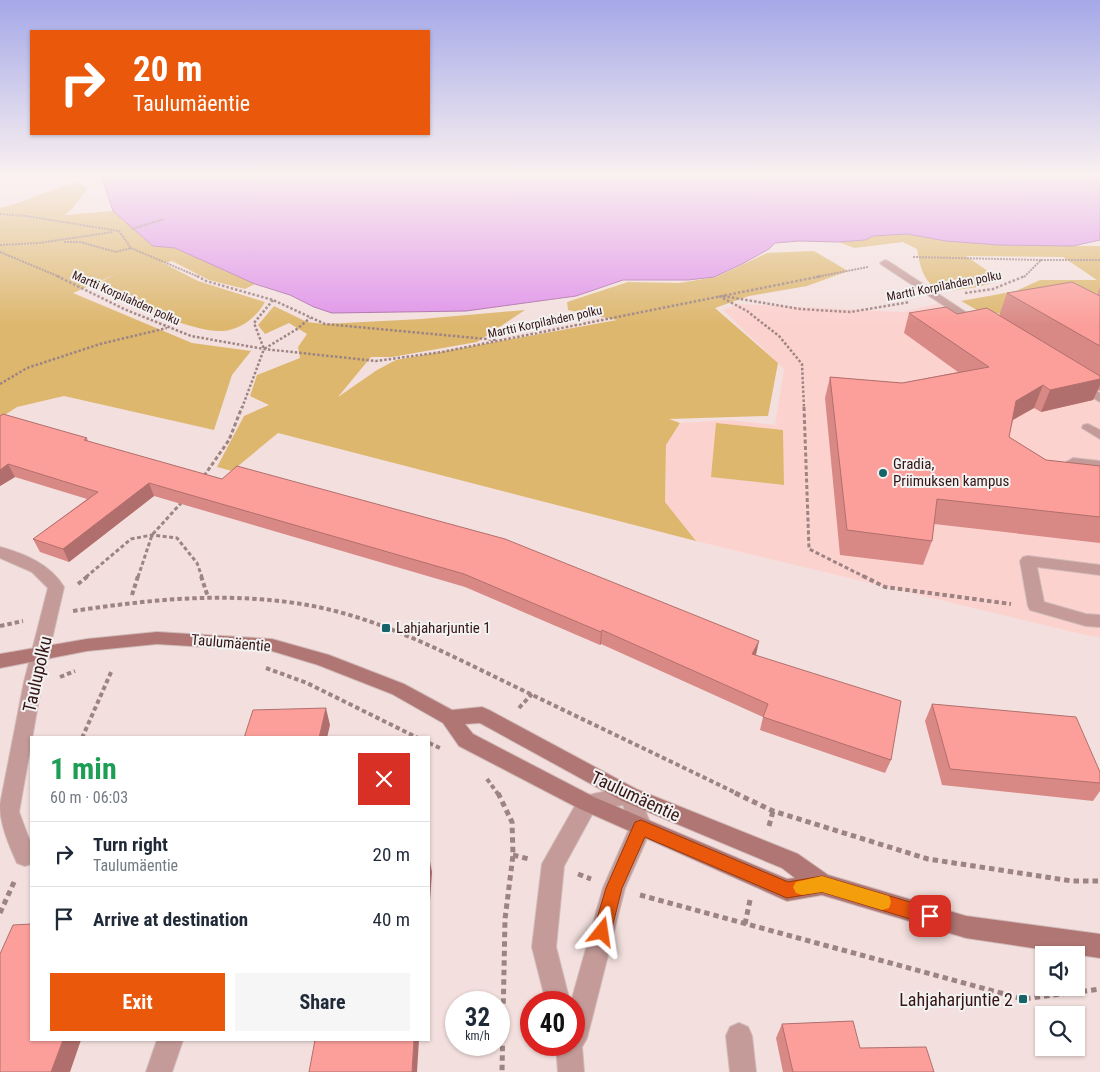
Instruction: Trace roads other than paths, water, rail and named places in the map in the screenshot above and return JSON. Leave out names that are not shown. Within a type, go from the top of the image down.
[{"type":"main road","name":"Taulumäentie","points":[[0,662],[87,645],[157,638],[212,640],[272,646],[323,660],[398,689],[450,718],[466,740],[641,828],[787,890],[822,884]]},
{"type":"main road","name":"Taulumäentie","points":[[450,718],[482,716],[629,795],[790,861],[822,884],[966,927],[1100,946]]},
{"type":"street","points":[[885,263],[985,327]]},
{"type":"street","points":[[1067,378],[1100,398]]},
{"type":"street","points":[[1088,428],[1100,436]]},
{"type":"street","points":[[1073,462],[1100,465]]},
{"type":"street","name":"Taulupolku","points":[[0,552],[32,564],[45,572],[56,587],[42,653],[33,682],[5,813],[25,856]]},
{"type":"street","points":[[1100,570],[1028,561],[1036,606],[1086,620],[1100,621]]},
{"type":"street","points":[[555,991],[544,947],[553,864],[587,802],[629,795],[641,828],[614,888],[585,997]]},
{"type":"street","points":[[739,1036],[743,1072]]},
{"type":"street","points":[[159,1072],[170,1041]]},
{"type":"place","name":"Gradia, Priimuksen kampus","points":[[883,473]]},
{"type":"place","name":"Lahjaharjuntie 1","points":[[386,628]]},
{"type":"place","name":"Lahjaharjuntie 2","points":[[1023,999]]}]
